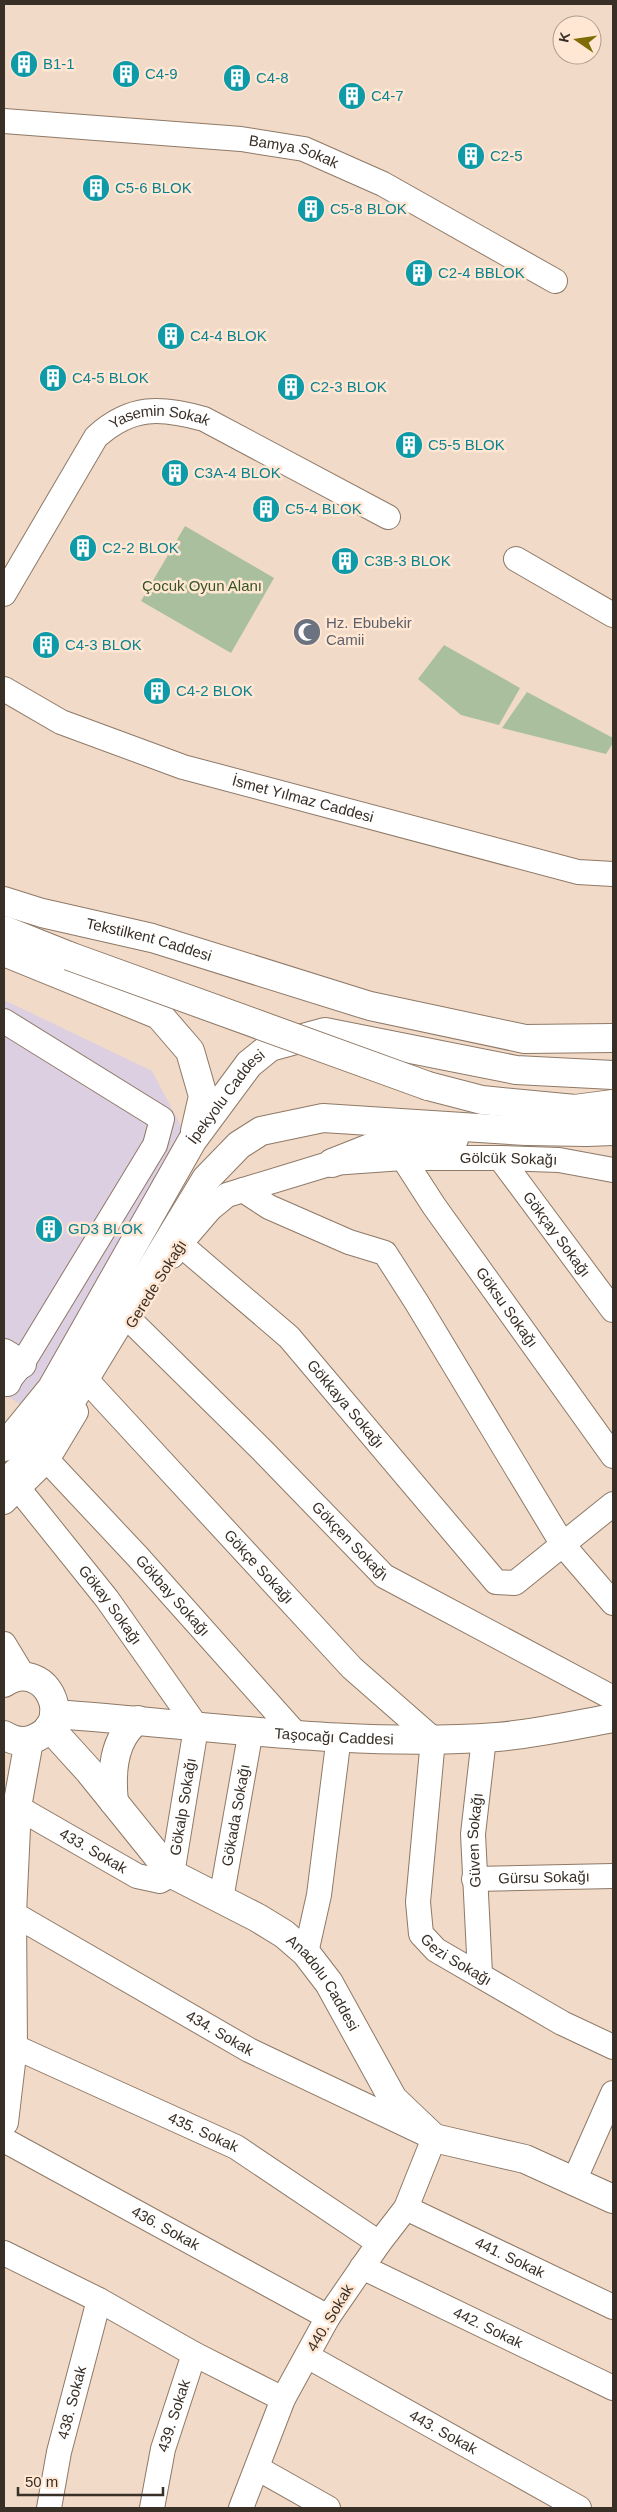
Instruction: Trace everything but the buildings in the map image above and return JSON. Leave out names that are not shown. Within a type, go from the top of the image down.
[{"type":"main road","name":"Tekstilkent Caddesi","points":[[4,901],[42,914],[152,938],[370,1006],[525,1038],[613,1038]]},
{"type":"main road","points":[[4,930],[69,956],[428,1086],[482,1100],[575,1109],[613,1104]]},
{"type":"main road","points":[[4,952],[159,1015],[190,1051],[204,1096],[192,1141]]},
{"type":"main road","name":"İpekyolu Caddesi","points":[[4,1447],[52,1388],[192,1141],[249,1064],[270,1047],[325,1032],[516,1070],[613,1075]]},
{"type":"main road","points":[[8,1491],[21,1468],[53,1428],[93,1368],[151,1267],[206,1178],[239,1145],[261,1131],[323,1118],[526,1131],[613,1131]]},
{"type":"main road","points":[[332,1163],[375,1146],[526,1131]]},
{"type":"main road","points":[[4,2122],[13,2046],[12,1913],[16,1807],[34,1729],[53,1700],[49,1690],[41,1682],[14,1680]]},
{"type":"main road","name":"Taşocağı Caddesi","points":[[34,1729],[138,1720],[195,1733],[251,1730],[433,1740],[484,1738],[613,1718]]},
{"type":"main road","points":[[114,1802],[112,1778],[115,1758],[130,1726],[138,1720]]},
{"type":"main road","name":"Anadolu Caddesi","points":[[34,1729],[114,1802],[172,1874],[284,1934],[306,1953],[329,1983],[393,2098],[434,2138]]},
{"type":"main road","points":[[434,2138],[525,2159],[613,2199]]},
{"type":"street","name":"Bamya Sokak","points":[[4,121],[241,139],[304,149],[383,184],[555,281]]},
{"type":"street","name":"Yasemin Sokak","points":[[4,594],[96,437],[112,423],[136,413],[174,410],[204,419],[388,517]]},
{"type":"street","points":[[516,559],[613,615]]},
{"type":"street","name":"İsmet Yılmaz Caddesi","points":[[4,689],[61,722],[183,767],[578,872],[613,874]]},
{"type":"street","points":[[4,1021],[162,1119],[156,1145],[9,1370]]},
{"type":"street","name":"Gerede Sokağı","points":[[8,1491],[48,1460],[180,1244],[210,1209],[227,1195],[332,1163],[404,1158]]},
{"type":"street","name":"Gölcük Sokağı","points":[[404,1158],[559,1160],[613,1170]]},
{"type":"street","name":"Göksu Sokağı","points":[[404,1158],[434,1206],[613,1456]]},
{"type":"street","name":"Gökçay Sokağı","points":[[500,1158],[613,1310]]},
{"type":"street","points":[[243,1190],[269,1207],[350,1242],[384,1253],[422,1311],[563,1545],[613,1602]]},
{"type":"street","name":"Gökkaya Sokağı","points":[[180,1244],[289,1337],[496,1582],[515,1583],[563,1545]]},
{"type":"street","name":"Gökçen Sokağı","points":[[132,1322],[262,1450],[384,1576],[613,1698]]},
{"type":"street","name":"Gökçe Sokağı","points":[[92,1386],[352,1668],[433,1740]]},
{"type":"street","name":"Gökbay Sokağı","points":[[48,1460],[138,1557],[295,1733]]},
{"type":"street","name":"Gökay Sokağı","points":[[8,1491],[107,1599],[195,1733]]},
{"type":"street","points":[[563,1545],[613,1504]]},
{"type":"street","points":[[4,1644],[14,1680]]},
{"type":"street","name":"Gökada Sokağı","points":[[221,1899],[251,1730]]},
{"type":"street","name":"Gökalp Sokağı","points":[[172,1874],[195,1733]]},
{"type":"street","points":[[306,1953],[319,1895],[338,1736]]},
{"type":"street","name":"Güven Sokağı","points":[[480,1974],[473,1834],[484,1738]]},
{"type":"street","name":"Gezi Sokağı","points":[[433,1740],[418,1902],[421,1934],[436,1950],[480,1974],[562,2024],[613,2047]]},
{"type":"street","name":"433. Sokak","points":[[16,1807],[137,1876],[160,1881],[172,1874]]},
{"type":"street","name":"Gürsu Sokağı","points":[[474,1879],[613,1876]]},
{"type":"street","name":"434. Sokak","points":[[12,1913],[249,2050],[434,2138]]},
{"type":"street","name":"435. Sokak","points":[[13,2046],[236,2147],[378,2243]]},
{"type":"street","points":[[574,2181],[613,2092]]},
{"type":"street","name":"440. Sokak","points":[[241,2508],[283,2399],[328,2317],[378,2243],[406,2208],[434,2138]]},
{"type":"street","name":"436. Sokak","points":[[4,2140],[328,2317]]},
{"type":"street","name":"441. Sokak","points":[[406,2208],[613,2307]]},
{"type":"street","points":[[4,2253],[99,2300],[194,2354],[283,2399]]},
{"type":"street","name":"442. Sokak","points":[[362,2267],[613,2388]]},
{"type":"street","name":"438. Sokak","points":[[49,2508],[59,2452],[99,2300]]},
{"type":"street","name":"439. Sokak","points":[[152,2508],[163,2449],[194,2354]]},
{"type":"street","name":"443. Sokak","points":[[307,2356],[579,2508]]},
{"type":"street","points":[[257,2468],[328,2508]]},
{"type":"shaded area","points":[[4,1000],[152,1071],[183,1130],[53,1362],[20,1404],[4,1394]]},
{"type":"green space","name":"Çocuk Oyun Alanı","points":[[185,526],[274,578],[231,653],[141,601]]},
{"type":"green space","points":[[444,645],[520,688],[499,725],[461,715],[418,679]]},
{"type":"green space","points":[[527,692],[613,738],[613,743],[606,754],[502,728]]},
{"type":"place","name":"B1-1","points":[[24,64]]},
{"type":"place","name":"C4-9","points":[[126,74]]},
{"type":"place","name":"C4-8","points":[[237,78]]},
{"type":"place","name":"C4-7","points":[[352,96]]},
{"type":"place","name":"C2-5","points":[[471,156]]},
{"type":"place","name":"C5-6 BLOK","points":[[96,188]]},
{"type":"place","name":"C5-8 BLOK","points":[[311,209]]},
{"type":"place","name":"C2-4 BBLOK","points":[[419,273]]},
{"type":"place","name":"C4-4 BLOK","points":[[171,336]]},
{"type":"place","name":"C4-5 BLOK","points":[[53,378]]},
{"type":"place","name":"C2-3 BLOK","points":[[291,387]]},
{"type":"place","name":"C5-5 BLOK","points":[[409,445]]},
{"type":"place","name":"C3A-4 BLOK","points":[[175,473]]},
{"type":"place","name":"C5-4 BLOK","points":[[266,509]]},
{"type":"place","name":"C2-2 BLOK","points":[[83,548]]},
{"type":"place","name":"C3B-3 BLOK","points":[[345,561]]},
{"type":"place","name":"Hz. Ebubekir Camii","points":[[307,632]]},
{"type":"place","name":"C4-3 BLOK","points":[[46,645]]},
{"type":"place","name":"C4-2 BLOK","points":[[157,691]]},
{"type":"place","name":"GD3 BLOK","points":[[49,1229]]}]
